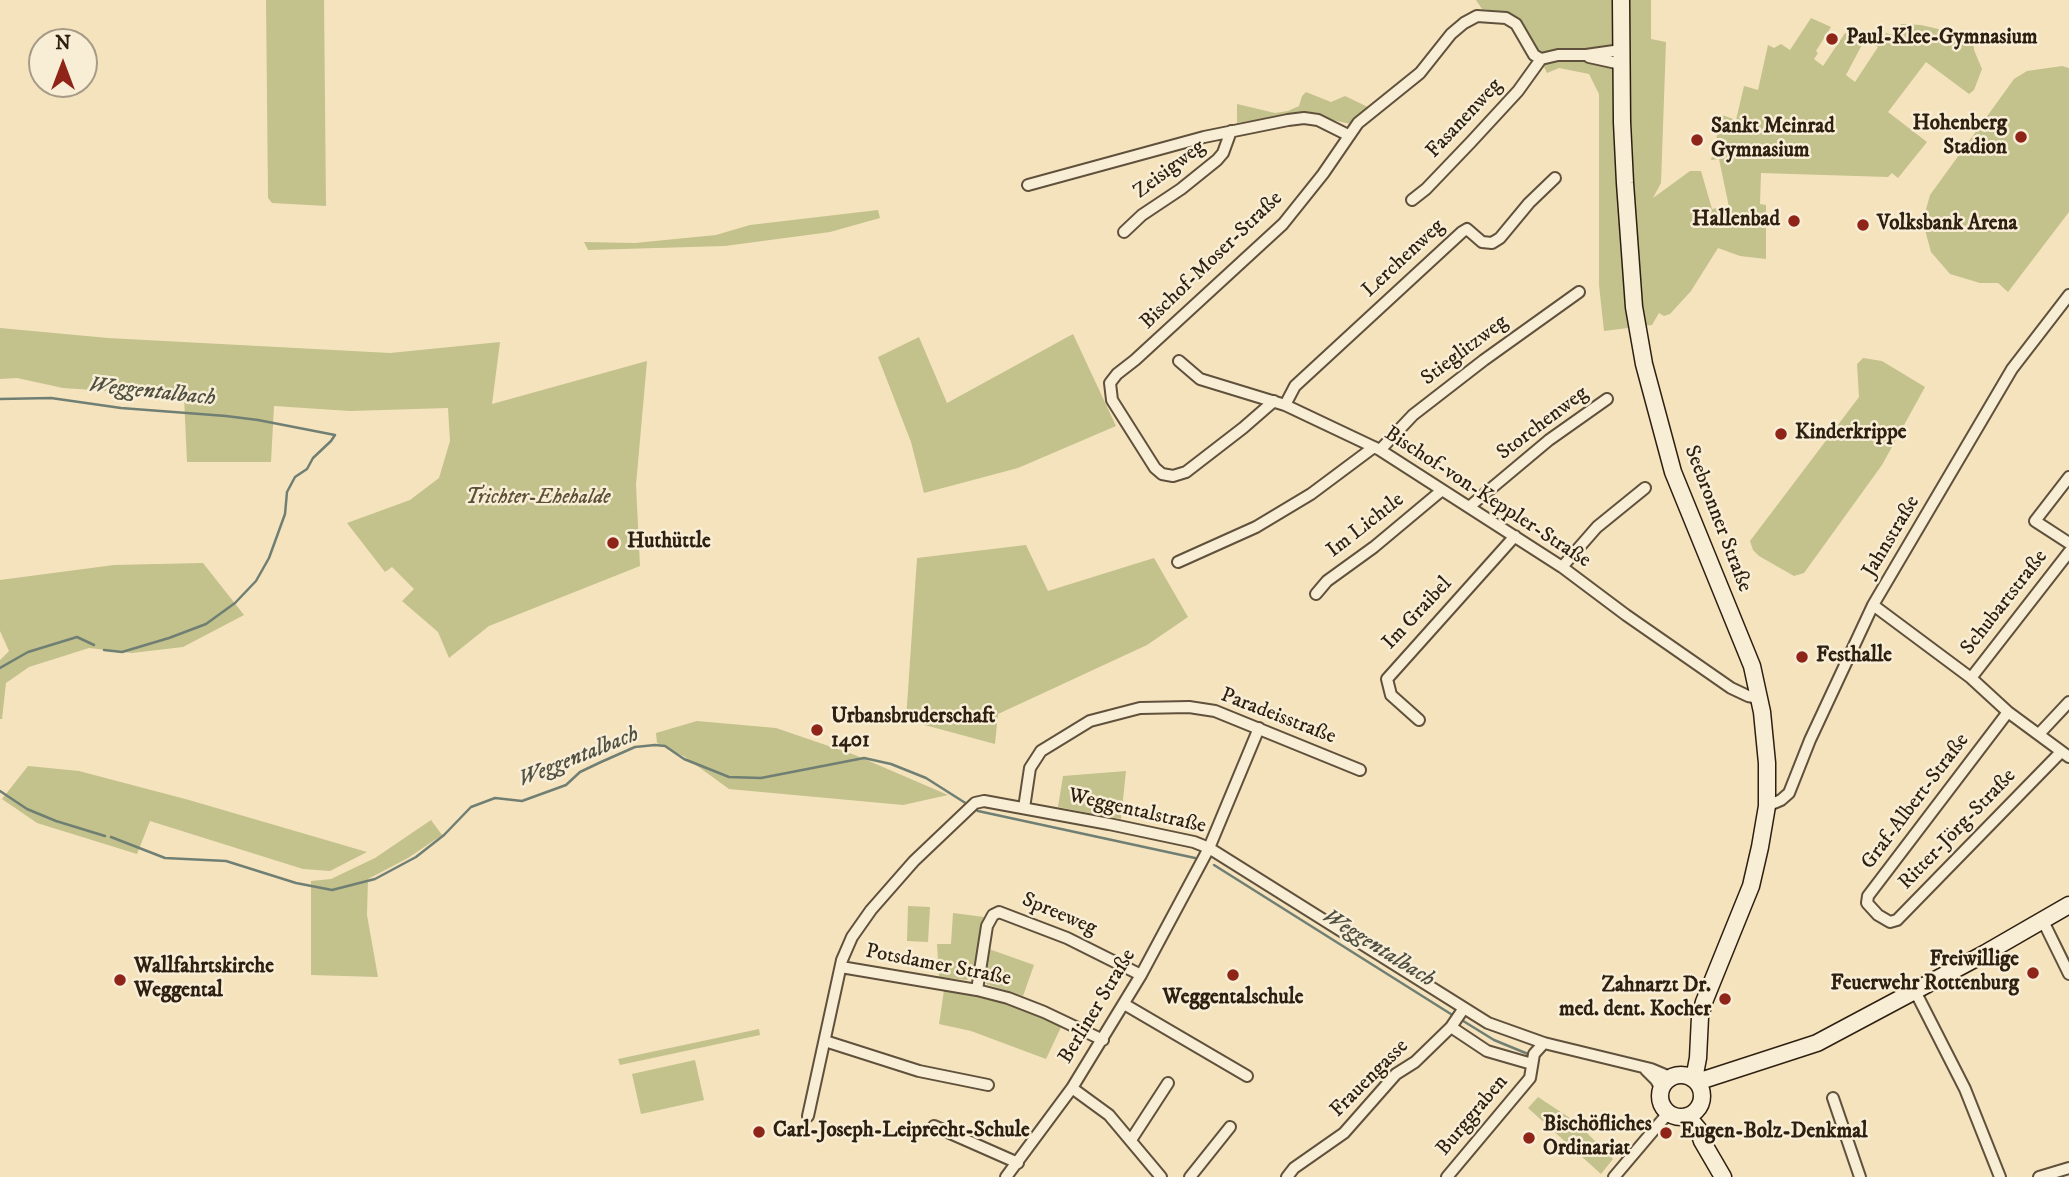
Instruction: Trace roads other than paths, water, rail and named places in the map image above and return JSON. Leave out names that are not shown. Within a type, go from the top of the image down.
[{"type":"street","name":"Seebronner Straße","points":[[1621,0],[1623,157],[1634,307],[1644,364],[1673,472],[1746,649],[1759,698],[1767,763],[1767,806],[1751,886],[1704,1002],[1697,1041],[1677,1114]]},
{"type":"street","name":"Bischof-Moser-Straße","points":[[1273,401],[1196,465],[1173,476],[1162,474],[1155,468],[1112,400],[1110,383],[1283,224],[1323,174],[1348,135],[1420,73],[1451,34],[1464,23],[1477,16],[1506,18],[1516,24],[1534,55],[1541,59]]},
{"type":"street","points":[[1541,59],[1559,54],[1586,55],[1594,59],[1621,57]]},
{"type":"street","name":"Fasanenweg","points":[[1412,200],[1426,189],[1518,91],[1541,59]]},
{"type":"street","points":[[1028,185],[1231,131],[1304,118],[1318,120],[1348,135]]},
{"type":"street","name":"Zeisigweg","points":[[1124,232],[1142,215],[1217,160],[1223,153],[1231,131]]},
{"type":"street","name":"Lerchenweg","points":[[1285,405],[1295,386],[1462,232],[1467,229],[1482,242],[1492,243],[1500,238],[1529,203],[1555,178]]},
{"type":"street","name":"Stieglitzweg","points":[[1178,562],[1256,527],[1311,494],[1377,448],[1413,415],[1484,360],[1579,292]]},
{"type":"street","name":"Jahnstraße","points":[[1767,806],[1789,793],[1810,740],[1873,605],[2012,369],[2069,295]]},
{"type":"street","name":"Bischof-von-Keppler-Straße","points":[[1179,361],[1200,379],[1285,405],[1377,448],[1562,567],[1720,680],[1748,696],[1759,698]]},
{"type":"street","name":"Storchenweg","points":[[1469,507],[1549,440],[1607,399]]},
{"type":"street","points":[[2069,477],[2035,522],[2069,543]]},
{"type":"street","points":[[1562,567],[1597,527],[1645,488]]},
{"type":"street","name":"Im Lichtle","points":[[1316,594],[1327,581],[1374,547],[1441,491]]},
{"type":"street","name":"Im Graibel","points":[[1419,720],[1391,695],[1387,679],[1516,536]]},
{"type":"street","name":"Schubartstraße","points":[[1971,678],[2069,552]]},
{"type":"street","points":[[1873,605],[1971,678],[2008,712],[2065,755]]},
{"type":"street","points":[[2039,734],[2069,702]]},
{"type":"street","name":"Paradeisstraße","points":[[1024,808],[1030,768],[1036,756],[1090,721],[1140,708],[1189,707],[1215,711],[1360,771]]},
{"type":"street","name":"Graf-Albert-Straße","points":[[1878,915],[1867,903],[1868,896],[2008,712]]},
{"type":"street","name":"Berliner Straße","points":[[1006,1177],[1072,1088],[1141,975],[1209,848],[1259,728]]},
{"type":"street","name":"Ritter-Jörg-Straße","points":[[1878,915],[1889,922],[1898,920],[2065,755]]},
{"type":"street","name":"Weggentalstraße","points":[[808,1116],[841,967],[852,937],[871,910],[914,861],[969,809],[984,801],[1109,824],[1194,842],[1209,848],[1458,1018],[1487,1051],[1532,1064]]},
{"type":"street","points":[[1723,1177],[1698,1129],[1660,1101],[1684,1082],[1736,1069],[1817,1043],[2069,905]]},
{"type":"street","name":"Spreeweg","points":[[977,990],[987,926],[993,915],[999,912],[1067,937],[1141,975]]},
{"type":"street","points":[[2043,921],[2069,974]]},
{"type":"street","name":"Potsdamer Straße","points":[[841,967],[977,990],[1026,1004],[1103,1040]]},
{"type":"street","points":[[1915,991],[1965,1089],[2000,1177]]},
{"type":"street","points":[[1124,1004],[1247,1076]]},
{"type":"street","name":"Weggentalstraße","points":[[1458,1018],[1488,1023],[1544,1043],[1644,1068],[1684,1082]]},
{"type":"street","name":"Frauengasse","points":[[1290,1173],[1345,1133],[1396,1074],[1415,1062],[1458,1018]]},
{"type":"street","points":[[825,1041],[919,1071],[988,1086]]},
{"type":"street","name":"Burggraben","points":[[1447,1177],[1530,1078],[1534,1054],[1544,1043]]},
{"type":"street","points":[[1131,1140],[1168,1083]]},
{"type":"street","points":[[1072,1088],[1104,1110],[1161,1177]]},
{"type":"street","points":[[1833,1098],[1860,1177]]},
{"type":"street","points":[[1614,1177],[1677,1114]]},
{"type":"street","points":[[934,1126],[1018,1163]]},
{"type":"street","points":[[1190,1177],[1230,1128]]},
{"type":"street","points":[[2039,1177],[2069,1168]]},
{"type":"waterway","name":"Weggentalbach","points":[[0,399],[51,398],[121,408],[226,416],[335,435],[313,458],[307,469],[295,477],[287,492],[285,514],[269,558],[256,581],[235,603],[206,624],[169,638],[122,652],[104,650]]},
{"type":"waterway","name":"Weggentalbach","points":[[0,668],[28,652],[77,637],[94,645]]},
{"type":"waterway","name":"Weggentalbach","points":[[111,837],[165,858],[226,861],[296,883],[332,890],[375,879],[416,857],[444,835],[471,807],[495,798],[522,801],[566,785],[580,772],[635,747],[655,745],[665,746],[684,759],[729,777],[761,778],[864,758],[891,764],[926,778],[967,804]]},
{"type":"waterway","name":"Weggentalbach","points":[[0,791],[27,809],[105,836]]},
{"type":"waterway","name":"Weggentalbach","points":[[973,807],[978,811],[1195,858]]},
{"type":"waterway","name":"Weggentalbach","points":[[1214,865],[1454,1016]]},
{"type":"waterway","name":"Weggentalbach","points":[[1460,1019],[1494,1040],[1528,1054]]},
{"type":"place","name":"Paul-Klee-Gymnasium","points":[[1832,39]]},
{"type":"place","name":"Hohenberg Stadion","points":[[2021,137]]},
{"type":"place","name":"Sankt Meinrad Gymnasium","points":[[1697,140]]},
{"type":"place","name":"Hallenbad","points":[[1794,221]]},
{"type":"place","name":"Volksbank Arena","points":[[1863,225]]},
{"type":"place","name":"Kinderkrippe","points":[[1781,434]]},
{"type":"place","name":"Huthüttle","points":[[613,543]]},
{"type":"place","name":"Festhalle","points":[[1802,657]]},
{"type":"place","name":"Urbansbruderschaft 1401","points":[[817,730]]},
{"type":"place","name":"Freiwillige Feuerwehr Rottenburg","points":[[2033,973]]},
{"type":"place","name":"Weggentalschule","points":[[1233,975]]},
{"type":"place","name":"Wallfahrtskirche Weggental","points":[[120,980]]},
{"type":"place","name":"Zahnarzt Dr. med. dent. Kocher","points":[[1725,999]]},
{"type":"place","name":"Carl-Joseph-Leiprecht-Schule","points":[[759,1132]]},
{"type":"place","name":"Eugen-Bolz-Denkmal","points":[[1666,1133]]},
{"type":"place","name":"Bischöfliches Ordinariat","points":[[1529,1138]]},
{"type":"park label","name":"Trichter-Ehehalde","points":[[538,499]]}]
